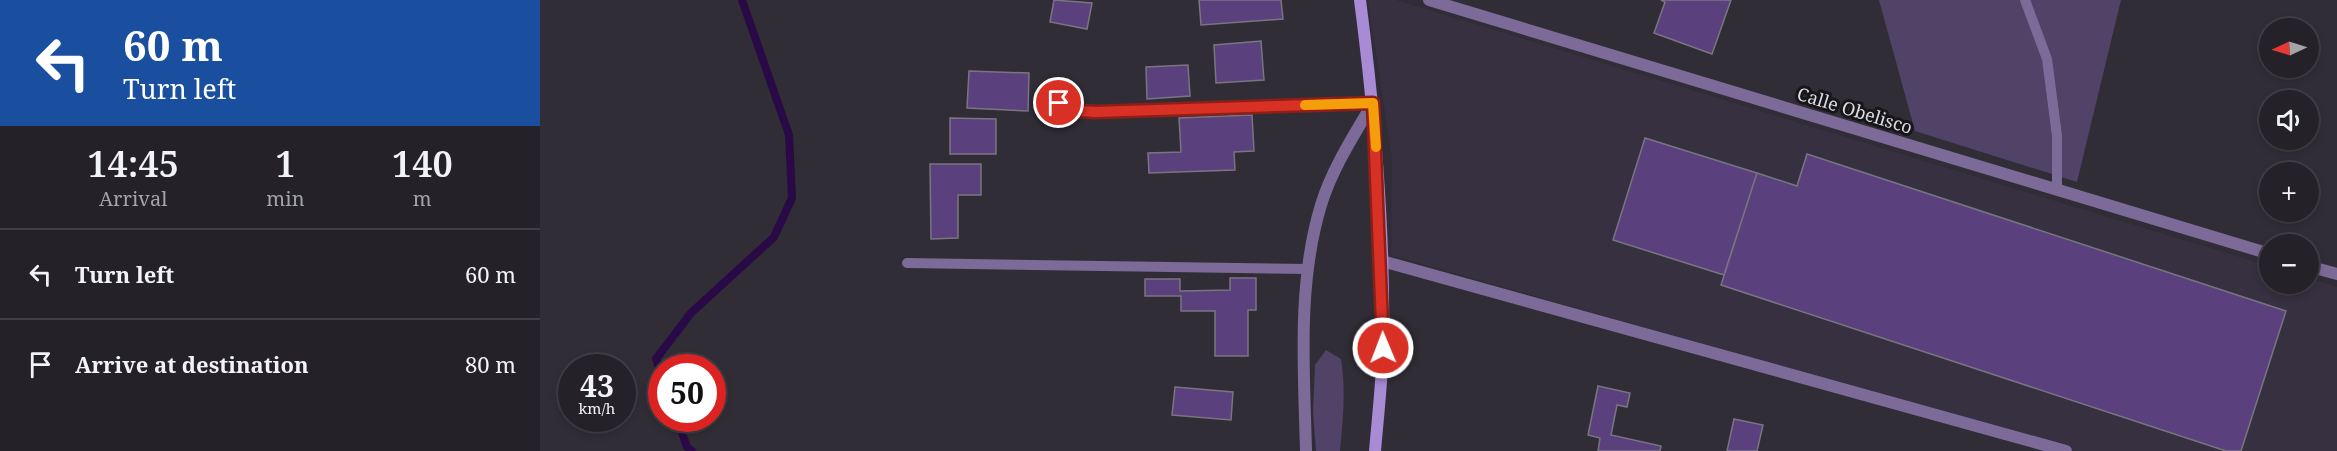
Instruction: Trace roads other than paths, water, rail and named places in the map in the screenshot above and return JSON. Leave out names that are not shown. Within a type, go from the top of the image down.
[{"type":"main road","points":[[1360,0],[1373,103],[1382,261],[1383,348],[1375,451]]},
{"type":"street","name":"Calle Obelisco","points":[[1430,0],[2259,251]]},
{"type":"street","points":[[1306,451],[1304,342],[1307,269],[1322,204],[1347,147],[1373,103]]},
{"type":"street","points":[[1382,261],[2066,451]]},
{"type":"street","points":[[2319,269],[2337,274]]},
{"type":"lane","points":[[2025,0],[2046,59],[2057,136],[2057,190]]},
{"type":"lane","points":[[1057,89],[1059,103],[1067,110],[1095,112],[1373,103]]},
{"type":"lane","points":[[908,263],[1307,269]]},
{"type":"waterway","points":[[660,354],[691,313],[774,237],[792,198],[789,135],[742,0]]},
{"type":"waterway","points":[[682,432],[687,447],[692,451]]}]
